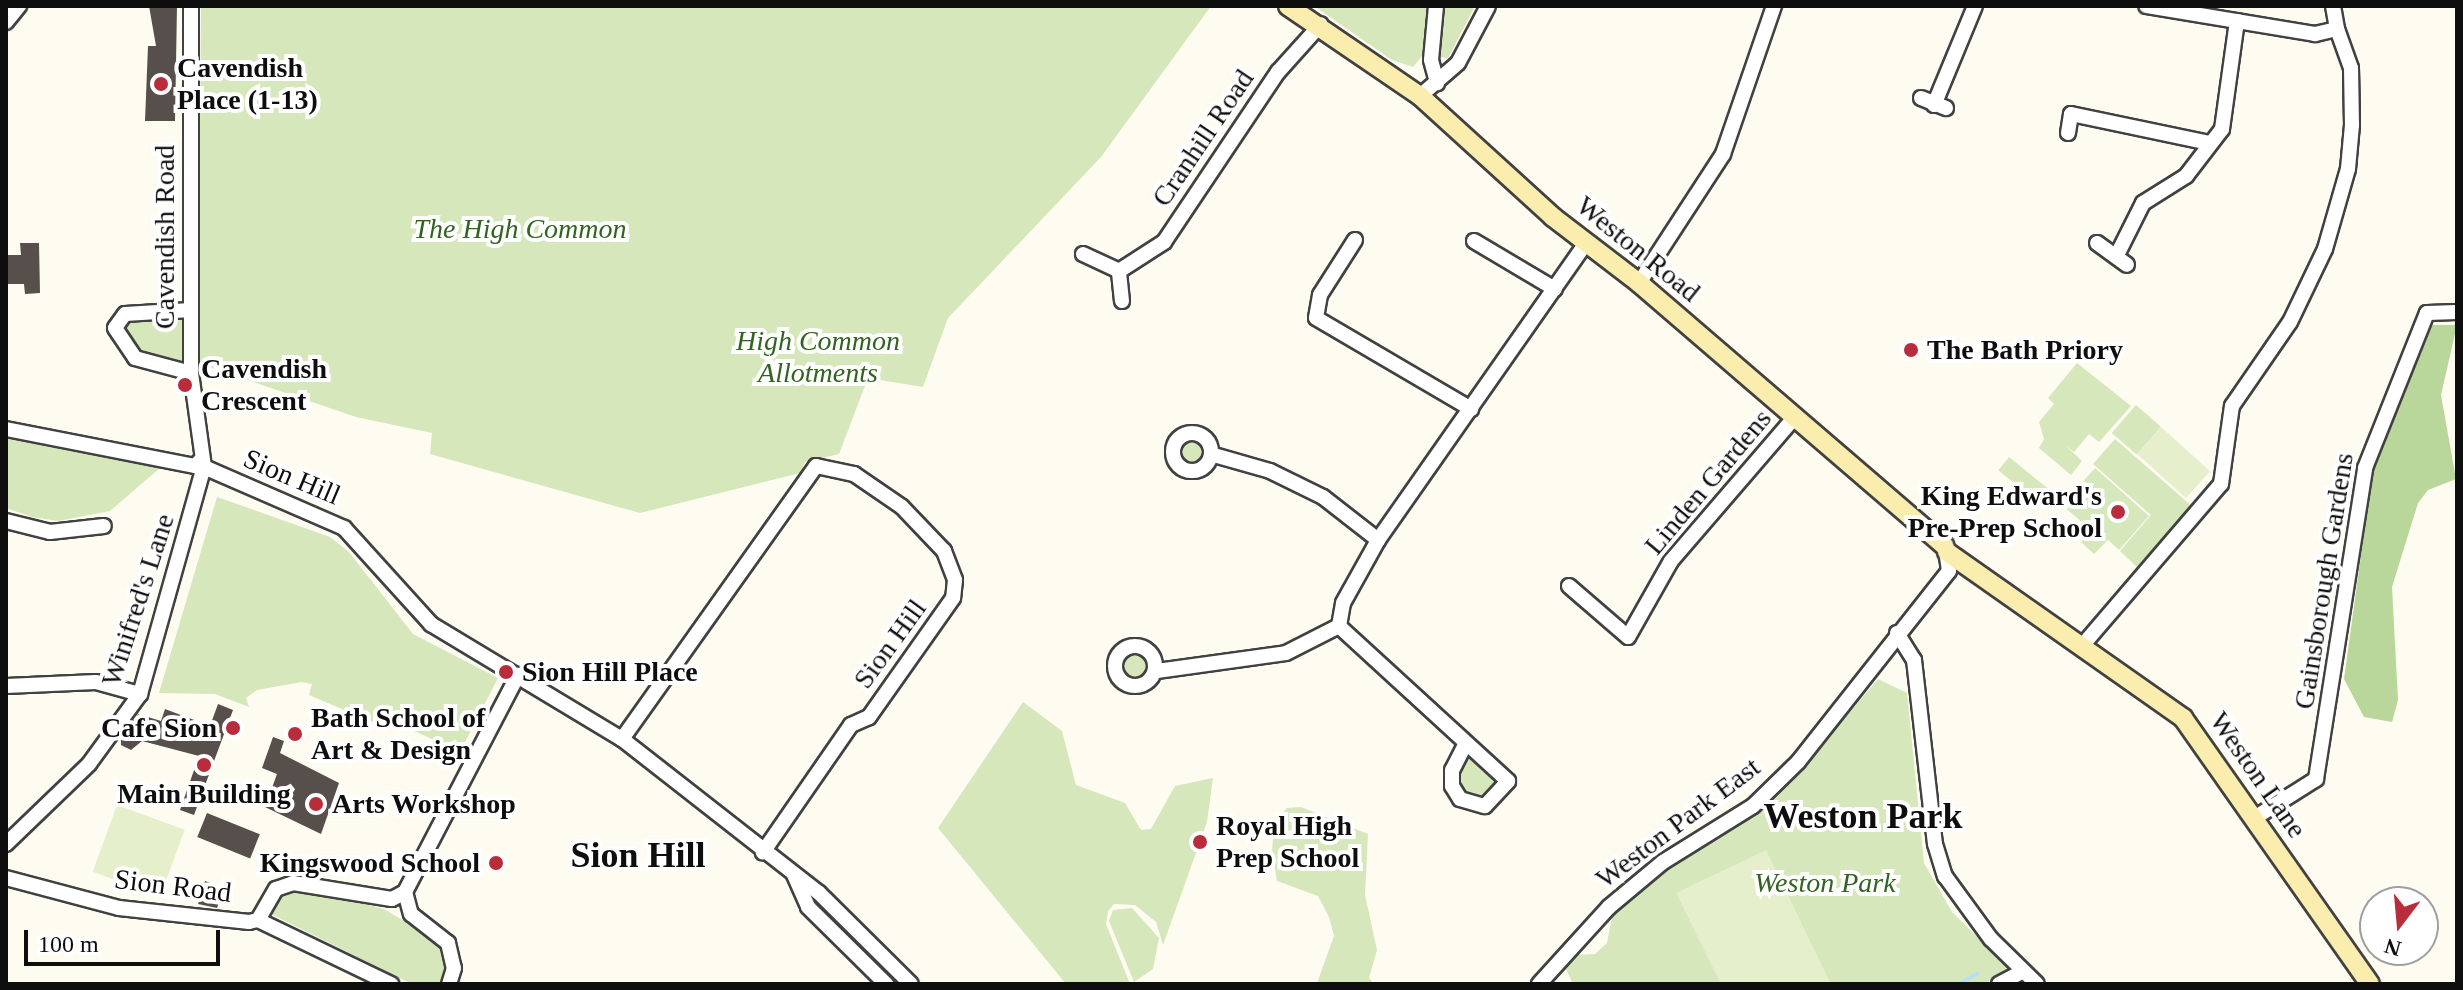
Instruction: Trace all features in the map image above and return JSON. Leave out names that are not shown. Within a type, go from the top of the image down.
[{"type":"street","points":[[6,22],[19,6]]},
{"type":"street","name":"Cavendish Road","points":[[191,6],[191,373],[202,464]]},
{"type":"street","name":"Weston Road","points":[[1288,6],[1321,24],[1420,96],[1586,243],[1639,283],[1946,549]]},
{"type":"street","points":[[1436,6],[1431,60],[1437,83]]},
{"type":"street","points":[[1420,96],[1458,63],[1488,6]]},
{"type":"street","points":[[1639,283],[1723,154],[1774,6]]},
{"type":"street","points":[[1934,104],[1975,6]]},
{"type":"street","points":[[2146,6],[2187,10],[2315,34],[2337,29]]},
{"type":"street","points":[[2082,646],[2221,484],[2232,406],[2290,322],[2325,249],[2348,169],[2352,125],[2351,68],[2337,29],[2333,6]]},
{"type":"street","points":[[2097,243],[2122,260],[2143,203],[2186,176],[2210,143],[2228,109],[2237,21]]},
{"type":"street","name":"Cranhill Road","points":[[1119,271],[1164,242],[1278,72],[1321,24]]},
{"type":"street","points":[[2068,133],[2071,114],[2210,143]]},
{"type":"street","points":[[1355,240],[1320,295],[1311,322],[1471,409]]},
{"type":"street","points":[[1474,241],[1555,289]]},
{"type":"street","points":[[1339,626],[1343,603],[1378,540],[1586,243]]},
{"type":"street","points":[[1083,254],[1119,271],[1122,301]]},
{"type":"street","points":[[191,310],[125,314],[115,328],[135,358],[191,373]]},
{"type":"street","name":"Gainsborough Gardens","points":[[2256,817],[2316,779],[2365,468],[2427,313],[2457,312]]},
{"type":"street","name":"Linden Gardens","points":[[1569,586],[1628,637],[1671,561],[1795,417]]},
{"type":"street","name":"Sion Hill","points":[[6,429],[195,466],[202,464],[344,528],[431,624],[622,739],[763,852],[851,725],[869,717],[953,598],[955,580],[944,551],[902,507],[854,474],[816,466],[622,739]]},
{"type":"street","points":[[1214,455],[1270,471],[1323,497],[1378,540]]},
{"type":"street","name":"Winifred's Lane","points":[[6,844],[89,764],[140,694],[202,464]]},
{"type":"street","points":[[6,521],[50,532],[104,526]]},
{"type":"street","name":"Weston Lane","points":[[1946,549],[2183,718],[2256,817],[2370,984]]},
{"type":"street","name":"Weston Park East","points":[[1539,984],[1609,907],[1663,862],[1753,806],[1798,762],[1949,571],[1946,549]]},
{"type":"street","points":[[1157,671],[1286,653],[1339,626]]},
{"type":"street","points":[[1339,626],[1508,781],[1485,806],[1460,799],[1452,786],[1452,770],[1466,743]]},
{"type":"street","points":[[1897,633],[1914,660],[1935,844],[1945,876],[2037,984]]},
{"type":"street","points":[[449,984],[454,968],[448,943],[411,914],[405,892],[518,675]]},
{"type":"street","points":[[6,686],[96,682],[140,694]]},
{"type":"street","points":[[763,852],[794,875],[911,984]]},
{"type":"street","points":[[794,875],[808,907],[886,984]]},
{"type":"street","name":"Sion Road","points":[[6,878],[119,908],[258,920],[270,895],[293,883],[370,900],[405,892]]},
{"type":"street","points":[[258,920],[391,984]]},
{"type":"street","points":[[1999,984],[2023,971]]},
{"type":"green space","name":"The High Common","points":[[201,6],[1211,6],[1101,157],[948,318],[923,387],[868,378],[839,454],[805,462],[800,473],[640,513],[430,454],[432,433],[356,417],[198,363]]},
{"type":"green space","points":[[1314,6],[1475,6],[1448,58],[1422,56],[1413,67],[1392,60]]},
{"type":"green space","points":[[182,318],[183,361],[177,365],[138,355],[123,333],[127,321]]},
{"type":"green space","points":[[2432,325],[2457,325],[2441,395],[2456,479],[2428,490],[2418,503],[2392,587],[2398,700],[2392,722],[2364,717],[2344,679],[2373,468]]},
{"type":"green space","points":[[2077,363],[2131,406],[2099,442],[2089,434],[2074,452],[2065,445],[2082,461],[2071,475],[2039,448],[2044,439],[2039,422],[2054,404],[2048,398]]},
{"type":"green space","points":[[2136,405],[2161,427],[2137,455],[2112,433]]},
{"type":"green space","points":[[2161,427],[2210,471],[2186,498],[2137,454]]},
{"type":"green space","points":[[6,435],[121,456],[160,468],[110,511],[58,521],[32,517],[6,508]]},
{"type":"green space","points":[[1192,436],[1203,441],[1208,452],[1203,463],[1192,468],[1181,463],[1176,452],[1181,441]]},
{"type":"green space","points":[[2115,439],[2194,508],[2139,569],[2120,551],[2151,515],[2093,464]]},
{"type":"green space","points":[[2009,457],[2049,489],[2038,502],[1998,470]]},
{"type":"green space","points":[[2095,468],[2149,516],[2119,550],[2108,540],[2094,554],[2081,542],[2091,530],[2062,505]]},
{"type":"green space","points":[[217,497],[330,537],[349,552],[413,634],[498,678],[460,752],[397,723],[389,729],[309,695],[312,684],[302,682],[257,690],[246,698],[249,707],[215,694],[159,693]]},
{"type":"green space","points":[[1135,650],[1146,655],[1151,666],[1146,677],[1135,682],[1124,677],[1119,666],[1124,655]]},
{"type":"green space","name":"Weston Park","points":[[1878,679],[1907,693],[1924,863],[1952,912],[2013,972],[1983,984],[1573,984],[1566,969],[1576,955],[1595,954],[1607,943],[1613,912],[1801,770]]},
{"type":"green space","points":[[1023,702],[1062,731],[1076,785],[1125,803],[1141,830],[1151,829],[1175,786],[1213,778],[1207,822],[1163,945],[1156,922],[1135,905],[1114,904],[1108,911],[1106,924],[1130,984],[1066,984],[938,828]]},
{"type":"green space","points":[[1467,752],[1501,782],[1484,801],[1464,795],[1457,784]]},
{"type":"green space","points":[[117,805],[185,830],[160,896],[93,872]]},
{"type":"green space","points":[[1301,807],[1368,834],[1365,895],[1377,950],[1369,978],[1374,984],[1317,983],[1334,936],[1329,917],[1318,896],[1277,881],[1272,852],[1274,825],[1287,808]]},
{"type":"green space","points":[[1766,850],[1831,984],[1721,984],[1676,893]]},
{"type":"green space","points":[[304,888],[384,909],[436,940],[450,963],[443,984],[412,984],[271,914],[283,893]]},
{"type":"green space","points":[[1132,908],[1159,938],[1153,969],[1134,982],[1109,921],[1113,910]]},
{"type":"building","name":"Cavendish Place (1-13)","points":[[149,6],[177,6],[175,121],[145,121],[148,46],[156,46]]},
{"type":"building","points":[[20,243],[39,243],[40,293],[25,294],[24,284],[6,284],[6,255],[21,255]]},
{"type":"building","name":"Main Building","points":[[218,704],[233,710],[194,815],[180,810],[199,756],[142,741],[131,750],[121,745],[121,737],[138,714],[161,721],[165,709],[210,726]]},
{"type":"building","points":[[273,737],[284,741],[280,753],[339,783],[321,834],[265,807],[277,774],[262,768]]},
{"type":"building","points":[[207,813],[260,834],[250,858],[197,837]]},
{"type":"building","points":[[205,881],[224,888],[217,908],[198,904]]},
{"type":"waterway","points":[[1959,984],[1977,974]]},
{"type":"place","name":"Cavendish Place (1-13)","points":[[161,84]]},
{"type":"place","name":"The Bath Priory","points":[[1911,350]]},
{"type":"place","name":"Cavendish Crescent","points":[[185,385]]},
{"type":"place","name":"King Edward's Pre-Prep School","points":[[2118,512]]},
{"type":"place","name":"Sion Hill Place","points":[[506,672]]},
{"type":"place","name":"Cafe Sion","points":[[233,728]]},
{"type":"place","name":"Bath School of Art & Design","points":[[295,734]]},
{"type":"place","name":"Main Building","points":[[204,765]]},
{"type":"place","name":"Arts Workshop","points":[[316,804]]},
{"type":"place","name":"Royal High Prep School","points":[[1200,842]]},
{"type":"place","name":"Kingswood School","points":[[496,863]]},
{"type":"district","name":"Weston Park","points":[[1863,817]]},
{"type":"district","name":"Sion Hill","points":[[638,856]]},
{"type":"park label","name":"High Common Allotments","points":[[818,357]]}]
